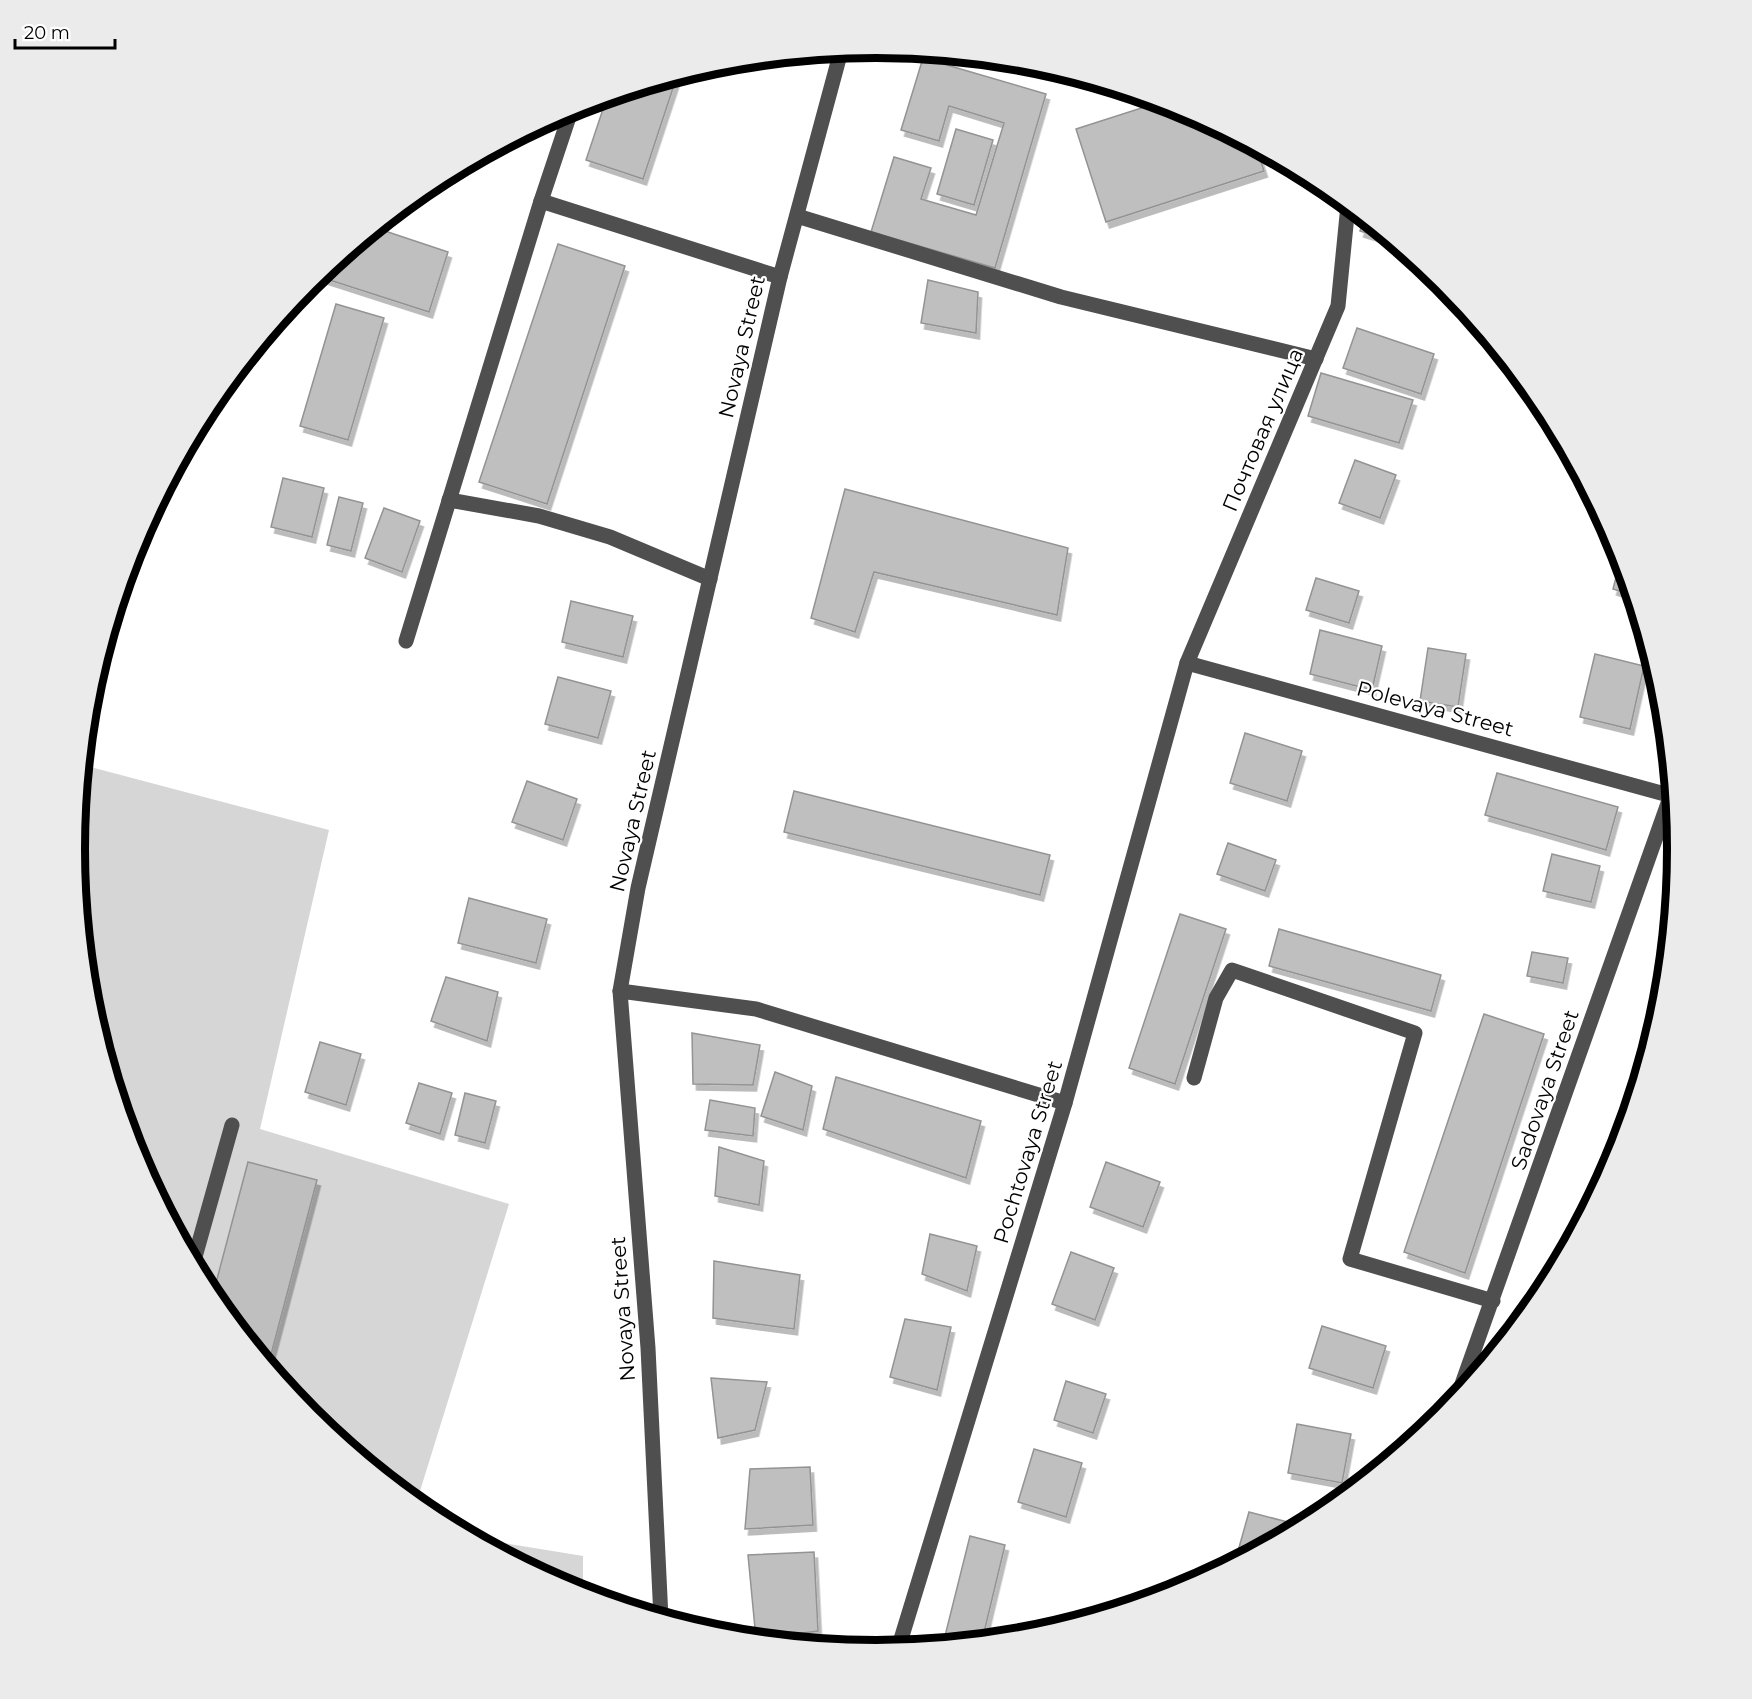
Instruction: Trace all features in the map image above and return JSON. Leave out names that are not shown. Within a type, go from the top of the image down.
[{"type":"street","name":"Novaya Street","points":[[661,1611],[648,1348],[620,991],[638,888],[780,277],[840,59]]},
{"type":"street","points":[[406,641],[568,121]]},
{"type":"street","points":[[541,201],[780,277]]},
{"type":"street","name":"Почтовая улица","points":[[1187,663],[1338,306],[1347,214]]},
{"type":"street","points":[[797,216],[1061,297],[1316,359]]},
{"type":"street","points":[[449,500],[539,516],[590,531],[710,579]]},
{"type":"street","name":"Polevaya Street","points":[[1187,663],[1664,792]]},
{"type":"street","name":"Pochtovaya Street","points":[[901,1640],[1065,1104],[1187,663]]},
{"type":"street","name":"Sadovaya Street","points":[[1465,1378],[1666,812]]},
{"type":"street","points":[[1194,1078],[1216,998],[1232,970],[1415,1033],[1350,1259],[1493,1301]]},
{"type":"street","points":[[620,991],[756,1009],[1065,1104]]},
{"type":"street","points":[[196,1253],[232,1125]]},
{"type":"shaded area","points":[[90,767],[329,830],[260,1129],[509,1204],[419,1494],[354,1444],[317,1409],[248,1331],[218,1289],[191,1245],[145,1152],[112,1054],[100,1004],[92,953],[85,850]]},
{"type":"shaded area","points":[[492,1541],[583,1556],[583,1584]]},
{"type":"building","points":[[922,60],[1046,94],[995,268],[871,232],[894,157],[931,168],[921,199],[976,215],[1004,123],[949,106],[939,141],[901,130]]},
{"type":"building","points":[[674,84],[643,179],[586,160],[604,107]]},
{"type":"building","points":[[1146,106],[1226,140],[1260,158],[1264,171],[1106,222],[1076,129]]},
{"type":"building","points":[[956,129],[993,140],[974,205],[937,194]]},
{"type":"building","points":[[1362,225],[1374,235],[1360,231]]},
{"type":"building","points":[[384,231],[448,252],[429,312],[328,280]]},
{"type":"building","points":[[558,244],[625,266],[547,504],[479,482]]},
{"type":"building","points":[[928,280],[978,292],[976,333],[921,323]]},
{"type":"building","points":[[336,304],[384,318],[348,440],[300,426]]},
{"type":"building","points":[[1357,328],[1434,354],[1421,394],[1343,368]]},
{"type":"building","points":[[1321,373],[1413,400],[1399,443],[1308,416]]},
{"type":"building","points":[[1355,460],[1396,475],[1380,518],[1339,503]]},
{"type":"building","points":[[283,478],[324,488],[312,537],[271,527]]},
{"type":"building","points":[[845,489],[1068,548],[1057,615],[874,572],[855,632],[811,618]]},
{"type":"building","points":[[339,497],[363,503],[351,551],[327,545]]},
{"type":"building","points":[[384,508],[420,521],[402,572],[365,558]]},
{"type":"building","points":[[1617,574],[1624,592],[1613,589]]},
{"type":"building","points":[[1316,578],[1359,591],[1349,623],[1306,610]]},
{"type":"building","points":[[571,601],[633,616],[623,657],[562,642]]},
{"type":"building","points":[[1320,630],[1382,646],[1372,690],[1310,674]]},
{"type":"building","points":[[1428,648],[1466,654],[1458,707],[1420,701]]},
{"type":"building","points":[[1595,654],[1644,666],[1630,729],[1580,717]]},
{"type":"building","points":[[558,677],[611,691],[598,738],[545,724]]},
{"type":"building","points":[[1245,733],[1302,751],[1287,801],[1230,783]]},
{"type":"building","points":[[1497,773],[1618,807],[1606,850],[1485,815]]},
{"type":"building","points":[[527,781],[577,799],[563,840],[512,822]]},
{"type":"building","points":[[794,791],[1050,855],[1040,895],[784,832]]},
{"type":"building","points":[[1228,843],[1276,860],[1265,891],[1217,874]]},
{"type":"building","points":[[1552,854],[1600,866],[1591,902],[1543,891]]},
{"type":"building","points":[[469,898],[547,919],[536,963],[458,943]]},
{"type":"building","points":[[1180,914],[1226,929],[1175,1084],[1129,1068]]},
{"type":"building","points":[[1279,929],[1441,975],[1431,1011],[1269,966]]},
{"type":"building","points":[[1532,952],[1568,958],[1563,983],[1527,976]]},
{"type":"building","points":[[446,977],[498,992],[487,1041],[431,1021]]},
{"type":"building","points":[[1484,1014],[1544,1034],[1465,1273],[1404,1252]]},
{"type":"building","points":[[692,1033],[760,1045],[753,1085],[693,1084]]},
{"type":"building","points":[[320,1042],[361,1054],[346,1105],[305,1092]]},
{"type":"building","points":[[775,1072],[812,1086],[803,1130],[761,1116]]},
{"type":"building","points":[[836,1077],[981,1121],[966,1178],[823,1129]]},
{"type":"building","points":[[419,1083],[452,1093],[440,1134],[406,1123]]},
{"type":"building","points":[[465,1093],[496,1101],[485,1143],[455,1135]]},
{"type":"building","points":[[710,1100],[755,1108],[753,1136],[705,1130]]},
{"type":"building","points":[[719,1147],[764,1161],[759,1205],[715,1196]]},
{"type":"building","points":[[248,1162],[317,1180],[270,1358],[215,1285]]},
{"type":"building","points":[[1106,1162],[1160,1182],[1143,1227],[1090,1207]]},
{"type":"building","points":[[930,1234],[977,1246],[967,1291],[922,1274]]},
{"type":"building","points":[[1071,1252],[1114,1268],[1095,1320],[1052,1304]]},
{"type":"building","points":[[714,1261],[800,1275],[794,1329],[713,1318]]},
{"type":"building","points":[[905,1319],[951,1327],[937,1390],[890,1377]]},
{"type":"building","points":[[1322,1326],[1386,1346],[1373,1388],[1309,1368]]},
{"type":"building","points":[[711,1378],[767,1382],[755,1430],[718,1438]]},
{"type":"building","points":[[1066,1381],[1106,1394],[1093,1433],[1054,1420]]},
{"type":"building","points":[[1297,1424],[1351,1434],[1342,1483],[1288,1473]]},
{"type":"building","points":[[1034,1449],[1082,1463],[1066,1517],[1018,1502]]},
{"type":"building","points":[[810,1467],[813,1525],[745,1529],[750,1469]]},
{"type":"building","points":[[1249,1512],[1291,1523],[1272,1535],[1238,1551]]},
{"type":"building","points":[[970,1536],[1005,1545],[984,1633],[945,1637]]},
{"type":"building","points":[[814,1552],[818,1631],[785,1635],[755,1631],[748,1555]]}]
